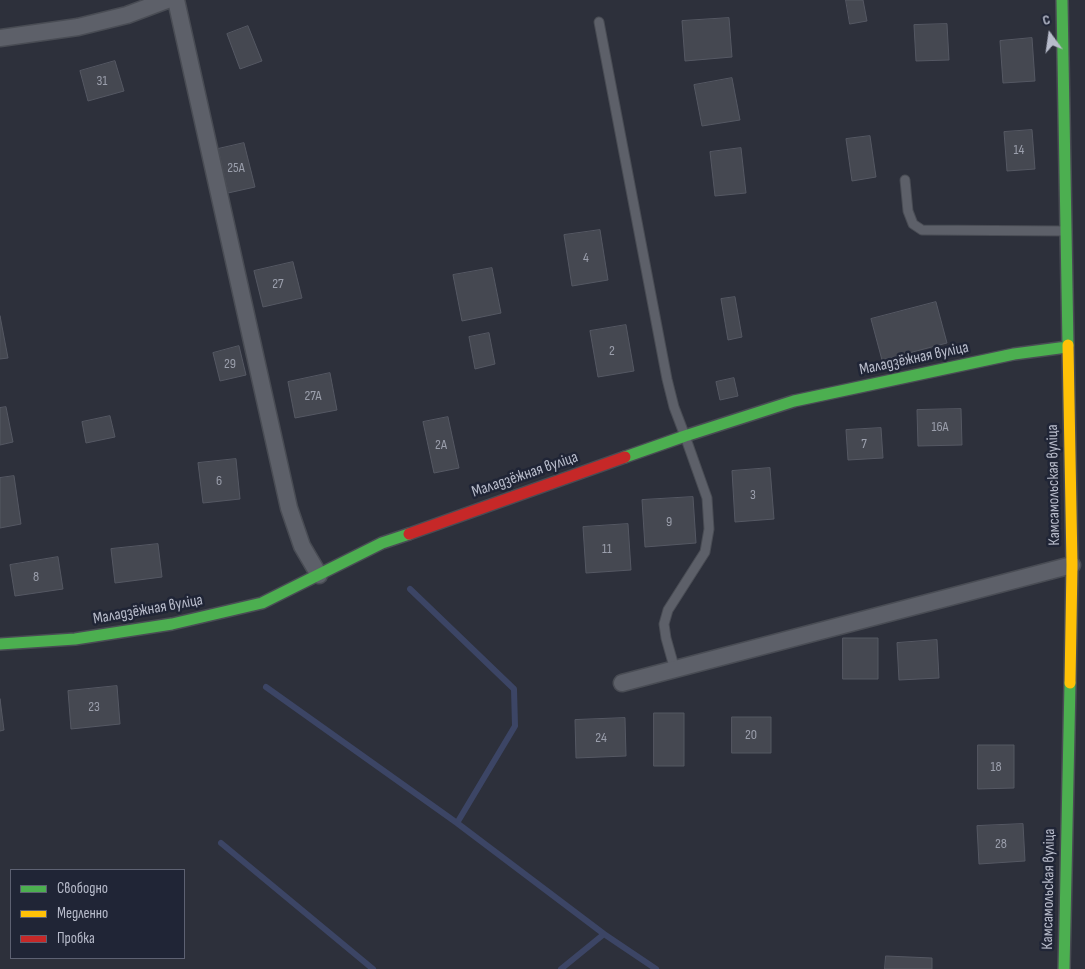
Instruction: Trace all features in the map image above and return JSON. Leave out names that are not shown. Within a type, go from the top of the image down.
[{"type":"street","points":[[0,38],[78,27],[127,15],[167,0]]},
{"type":"street","points":[[176,0],[289,508],[302,546],[319,575]]},
{"type":"street","name":"Камсамольская вуліца","points":[[1062,0],[1072,566],[1064,969]]},
{"type":"street","name":"Маладзёжная вуліца","points":[[0,644],[75,640],[172,624],[262,603],[382,543],[685,436],[794,401],[1014,354],[1067,347]]},
{"type":"street","points":[[622,683],[1072,566]]},
{"type":"lane","points":[[599,22],[667,379],[674,407],[707,498],[709,529],[705,552],[668,610],[664,624],[675,670]]},
{"type":"lane","points":[[905,180],[910,217],[913,224],[922,230],[1066,231]]},
{"type":"building","points":[[846,0],[863,0],[867,21],[850,24]]},
{"type":"building","points":[[729,18],[732,57],[685,61],[682,21]]},
{"type":"building","points":[[947,24],[949,60],[916,61],[914,25]]},
{"type":"building","points":[[248,26],[262,61],[240,69],[227,34]]},
{"type":"building","points":[[1032,38],[1035,81],[1003,83],[1000,41]]},
{"type":"building","points":[[115,61],[124,91],[88,101],[80,71]]},
{"type":"building","points":[[732,78],[740,120],[702,126],[694,85]]},
{"type":"building","points":[[1032,130],[1035,169],[1007,171],[1004,132]]},
{"type":"building","points":[[870,136],[876,177],[852,181],[846,139]]},
{"type":"building","points":[[244,143],[255,187],[228,193],[218,149]]},
{"type":"building","points":[[741,148],[746,193],[715,196],[710,152]]},
{"type":"building","points":[[600,230],[608,280],[572,286],[564,235]]},
{"type":"building","points":[[293,262],[302,298],[263,307],[254,271]]},
{"type":"building","points":[[492,268],[501,313],[462,321],[453,275]]},
{"type":"building","points":[[735,297],[742,337],[728,340],[721,299]]},
{"type":"building","points":[[936,302],[947,343],[882,360],[871,319]]},
{"type":"building","points":[[0,316],[8,358],[0,359]]},
{"type":"building","points":[[626,325],[634,371],[598,377],[590,331]]},
{"type":"building","points":[[489,333],[495,364],[475,369],[469,337]]},
{"type":"building","points":[[239,346],[246,375],[220,381],[213,353]]},
{"type":"building","points":[[330,373],[337,410],[295,418],[288,382]]},
{"type":"building","points":[[734,378],[738,396],[720,400],[716,382]]},
{"type":"building","points":[[6,407],[13,442],[0,445],[0,408]]},
{"type":"building","points":[[961,409],[962,445],[918,446],[917,410]]},
{"type":"building","points":[[110,416],[115,437],[86,443],[82,422]]},
{"type":"building","points":[[448,417],[459,468],[434,473],[423,422]]},
{"type":"building","points":[[881,428],[883,458],[848,460],[846,430]]},
{"type":"building","points":[[236,459],[240,499],[203,503],[198,463]]},
{"type":"building","points":[[770,468],[774,519],[735,522],[732,471]]},
{"type":"building","points":[[14,476],[21,524],[0,528],[0,478]]},
{"type":"building","points":[[693,497],[696,543],[645,547],[642,500]]},
{"type":"building","points":[[628,524],[631,570],[586,573],[583,527]]},
{"type":"building","points":[[158,544],[162,577],[115,583],[111,549]]},
{"type":"building","points":[[58,557],[63,589],[15,596],[10,565]]},
{"type":"building","points":[[843,638],[878,638],[878,679],[843,679]]},
{"type":"building","points":[[937,640],[939,678],[899,680],[897,643]]},
{"type":"building","points":[[117,686],[120,724],[71,729],[68,691]]},
{"type":"building","points":[[0,699],[4,730],[0,731]]},
{"type":"building","points":[[654,713],[684,713],[684,766],[654,766]]},
{"type":"building","points":[[732,717],[771,717],[771,753],[732,753]]},
{"type":"building","points":[[625,718],[626,756],[576,758],[575,720]]},
{"type":"building","points":[[978,745],[1014,745],[1014,788],[978,789]]},
{"type":"building","points":[[1023,824],[1025,861],[979,864],[977,826]]},
{"type":"building","points":[[886,956],[932,958],[932,969],[885,969]]},
{"type":"waterway","points":[[410,589],[514,689],[515,726],[457,823]]},
{"type":"waterway","points":[[266,687],[457,823],[604,934],[656,969]]},
{"type":"waterway","points":[[221,843],[373,969]]},
{"type":"waterway","points":[[561,969],[604,934]]},
{"type":"traffic: fast","points":[[1062,0],[1068,345]]},
{"type":"traffic: fast","points":[[625,457],[794,401],[1014,354],[1067,347]]},
{"type":"traffic: fast","points":[[0,644],[75,639],[172,624],[262,603],[382,543],[409,534]]},
{"type":"traffic: fast","points":[[1064,969],[1070,683]]},
{"type":"traffic: slow","points":[[1068,345],[1072,565],[1070,683]]},
{"type":"traffic: jam","points":[[409,534],[625,457]]}]
